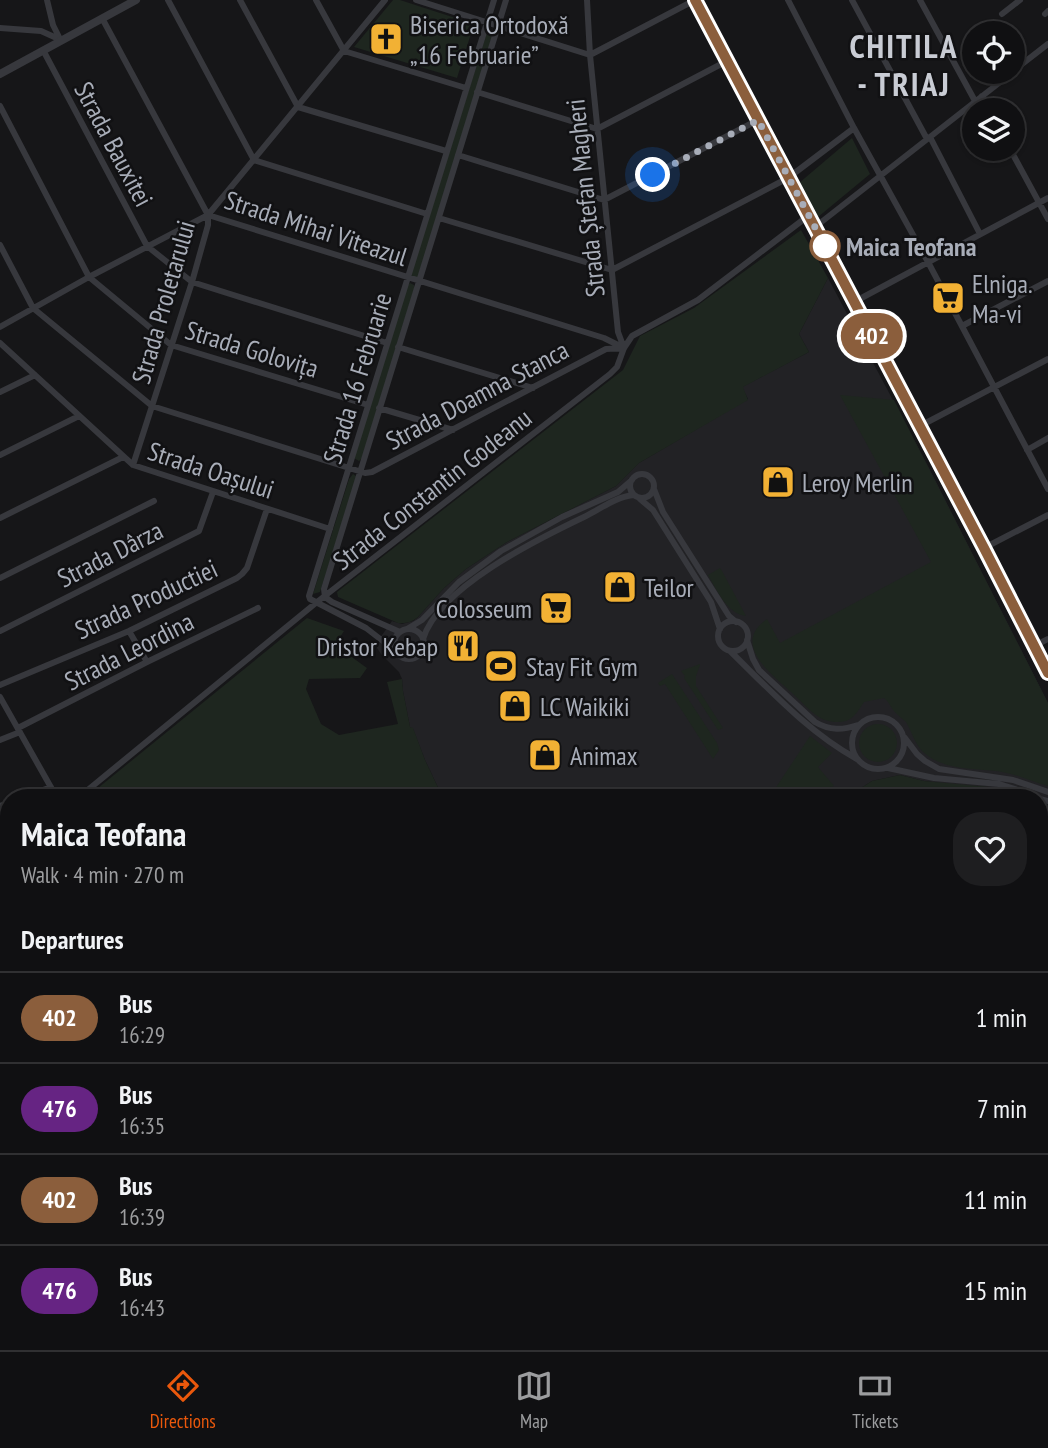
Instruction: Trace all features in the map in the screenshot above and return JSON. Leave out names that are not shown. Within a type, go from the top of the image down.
[{"type":"main road","points":[[695,0],[1048,673]]},
{"type":"street","points":[[47,0],[53,25],[61,40]]},
{"type":"street","points":[[0,74],[136,0]]},
{"type":"street","points":[[168,0],[254,160],[427,214]]},
{"type":"street","points":[[240,0],[298,107],[446,151]]},
{"type":"street","points":[[316,0],[344,51],[466,88]]},
{"type":"street","name":"Strada Proletarului","points":[[133,466],[192,282],[208,225],[208,215],[386,0]]},
{"type":"street","points":[[416,0],[590,55],[695,0]]},
{"type":"street","name":"Strada 16 Februarie","points":[[317,602],[309,596],[494,0]]},
{"type":"street","name":"Strada 16 Februarie","points":[[325,597],[324,589],[506,0]]},
{"type":"street","name":"Strada Ștefan Magheri","points":[[587,0],[590,55],[618,332],[624,348]]},
{"type":"street","points":[[788,0],[1048,489]]},
{"type":"street","points":[[852,0],[980,234]]},
{"type":"street","points":[[920,0],[978,98]]},
{"type":"street","points":[[1002,13],[1018,0]]},
{"type":"street","name":"Strada Mihai Viteazul","points":[[102,18],[208,215],[604,338],[624,348]]},
{"type":"street","points":[[0,27],[41,31],[61,40]]},
{"type":"street","points":[[1025,63],[1048,46]]},
{"type":"street","name":"Strada Bauxitei","points":[[43,50],[147,246],[192,282],[387,343]]},
{"type":"street","points":[[477,92],[597,129],[727,61]]},
{"type":"street","points":[[980,98],[998,84]]},
{"type":"street","name":"Strada Golovița","points":[[0,106],[89,277],[171,345],[368,405]]},
{"type":"street","points":[[814,227],[962,112]]},
{"type":"street","points":[[458,155],[604,200],[758,120]]},
{"type":"street","points":[[439,218],[612,270],[788,178],[854,128]]},
{"type":"street","points":[[1017,161],[1048,219]]},
{"type":"street","points":[[854,302],[1048,198]]},
{"type":"street","points":[[0,327],[208,215]]},
{"type":"street","name":"Strada Constantin Godeanu","points":[[89,789],[317,602],[610,374],[617,367],[632,336],[698,300],[808,216]]},
{"type":"street","points":[[0,245],[33,308],[152,406]]},
{"type":"street","points":[[962,326],[1048,281]]},
{"type":"street","name":"Strada Oașului","points":[[0,343],[133,466],[330,529]]},
{"type":"street","points":[[398,347],[533,388]]},
{"type":"street","name":"Strada Doamna Stanca","points":[[152,406],[361,472],[372,472],[607,349],[624,348]]},
{"type":"street","points":[[920,426],[1048,359]]},
{"type":"street","points":[[0,392],[35,375]]},
{"type":"street","points":[[379,408],[453,430]]},
{"type":"street","points":[[0,455],[79,416]]},
{"type":"street","points":[[1027,450],[1048,438]]},
{"type":"street","points":[[0,518],[123,457]]},
{"type":"street","points":[[397,652],[394,644],[397,635],[422,620],[459,582],[501,551],[562,517],[618,492],[639,475],[647,475],[653,481],[663,512],[729,616],[744,627],[748,634],[743,648],[730,651]]},
{"type":"street","points":[[632,480],[630,488],[653,510],[711,602],[720,629]]},
{"type":"street","points":[[317,602],[366,628],[405,658],[416,657],[422,651],[423,639],[429,625],[439,612],[476,579],[549,533],[620,498],[648,498],[654,489]]},
{"type":"street","name":"Strada Dârza","points":[[0,631],[200,531],[213,492]]},
{"type":"street","points":[[0,578],[154,501]]},
{"type":"street","name":"Strada Productiei","points":[[0,685],[129,631],[242,574],[247,568],[267,509]]},
{"type":"street","points":[[984,548],[1048,515]]},
{"type":"street","points":[[325,597],[404,631],[415,631],[423,639]]},
{"type":"street","name":"Strada Leordina","points":[[0,740],[147,662],[258,608]]},
{"type":"street","points":[[736,622],[727,623],[720,629],[719,642],[723,648],[730,651],[811,729],[835,746],[868,767],[886,768],[902,754],[903,734]]},
{"type":"street","points":[[129,631],[147,662]]},
{"type":"street","points":[[1034,646],[1048,639]]},
{"type":"street","points":[[747,640],[759,670],[815,722],[836,729],[860,724]]},
{"type":"street","points":[[0,697],[51,787],[46,789]]},
{"type":"street","points":[[857,759],[852,745],[855,730],[867,719],[884,717],[898,726],[917,754],[939,769],[1013,780],[1036,789]]},
{"type":"street","points":[[886,768],[934,778],[999,784],[1015,789]]},
{"type":"shaded area","points":[[393,0],[474,24],[457,78],[354,47]]},
{"type":"shaded area","points":[[487,32],[493,34],[418,277],[413,280],[411,274]]},
{"type":"shaded area","points":[[852,138],[870,174],[818,217],[799,183]]},
{"type":"shaded area","points":[[801,230],[828,278],[799,334],[809,352],[743,387],[748,400],[639,463],[616,486],[507,542],[466,569],[413,620],[398,623],[338,597],[337,592],[623,370],[640,336],[694,308]]},
{"type":"shaded area","points":[[828,278],[929,468],[1048,703],[1048,789],[988,789],[924,781],[900,775],[872,781],[860,789],[439,789],[410,727],[399,672],[375,645],[392,621],[402,624],[413,621],[466,569],[507,542],[616,486],[639,463],[748,399],[742,387],[809,352],[799,334]]},
{"type":"shaded area","points":[[410,283],[414,285],[414,289],[359,461],[354,458]]},
{"type":"shaded area","points":[[840,395],[894,400],[1048,703],[1048,786],[1011,774],[953,766],[932,758],[919,748],[906,722],[884,698],[864,702],[849,720],[832,722],[822,719],[774,677],[758,658],[753,638],[757,629],[767,619],[780,643],[931,562]]},
{"type":"shaded area","points":[[353,474],[356,479],[320,592],[313,594],[349,479]]},
{"type":"shaded area","points":[[720,568],[746,616],[728,606],[708,575]]},
{"type":"shaded area","points":[[307,618],[344,631],[335,645],[367,668],[360,678],[309,679],[306,689],[321,724],[339,735],[398,724],[387,682],[402,679],[410,727],[413,728],[439,789],[98,789]]},
{"type":"shaded area","points":[[700,664],[696,686],[723,728],[718,730],[681,671]]},
{"type":"shaded area","points":[[672,674],[717,743],[719,750],[713,759],[665,684],[660,686],[658,683]]},
{"type":"shaded area","points":[[878,724],[891,730],[897,743],[891,756],[878,762],[865,756],[859,743],[865,730]]},
{"type":"shaded area","points":[[810,736],[832,753],[818,767],[834,786],[824,789],[775,789]]},
{"type":"shaded area","points":[[900,775],[924,781],[1002,789],[860,789],[872,781]]},
{"type":"bus line","name":"402","points":[[695,0],[1048,673]]},
{"type":"place","name":"Biserica Ortodoxă „16 Februarie”","points":[[386,39]]},
{"type":"place","name":"Maica Teofana","points":[[825,246]]},
{"type":"place","name":"Elniga. Ma-vi","points":[[948,298]]},
{"type":"place","name":"Leroy Merlin","points":[[778,482]]},
{"type":"place","name":"Teilor","points":[[620,587]]},
{"type":"place","name":"Colosseum","points":[[556,608]]},
{"type":"place","name":"Dristor Kebap","points":[[463,646]]},
{"type":"place","name":"Stay Fit Gym","points":[[501,666]]},
{"type":"place","name":"LC Waikiki","points":[[515,706]]},
{"type":"place","name":"Animax","points":[[545,755]]},
{"type":"district","name":"CHITILA - TRIAJ","points":[[904,64]]},
{"type":"route","points":[[653,175],[758,120],[825,246]]}]
